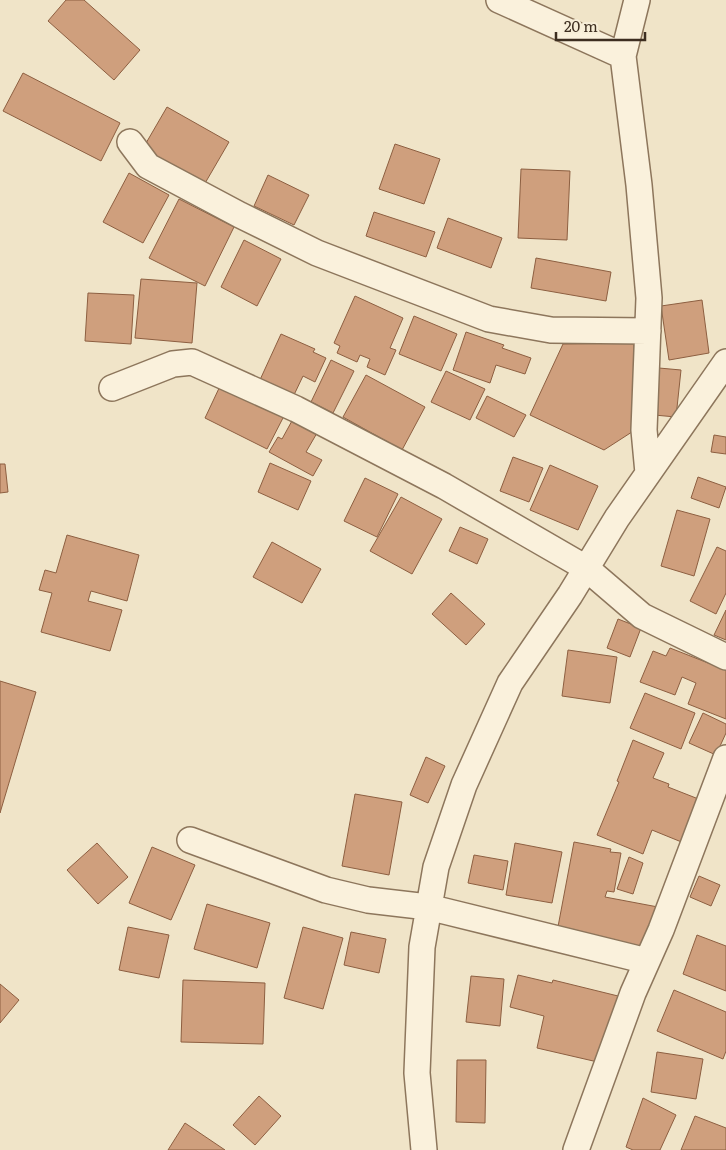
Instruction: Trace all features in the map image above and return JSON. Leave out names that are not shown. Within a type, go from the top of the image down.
[{"type":"street","points":[[499,0],[623,56]]},
{"type":"street","points":[[637,0],[623,56],[642,213],[649,298],[644,430],[648,473]]},
{"type":"street","points":[[130,142],[148,166],[317,253],[489,319],[551,330],[648,331]]},
{"type":"street","points":[[112,388],[173,364],[192,362],[296,408],[444,486],[586,568],[642,616],[726,657]]},
{"type":"street","points":[[424,1150],[417,1073],[422,948],[436,866],[464,785],[510,683],[570,595],[617,518],[726,362]]},
{"type":"street","points":[[576,1150],[633,993],[661,930],[726,758]]},
{"type":"street","points":[[190,840],[326,890],[368,900],[428,907],[647,961]]},
{"type":"building","points":[[66,0],[84,0],[140,50],[114,80],[48,21]]},
{"type":"building","points":[[23,73],[120,123],[101,161],[3,111]]},
{"type":"building","points":[[167,107],[229,142],[204,185],[142,150]]},
{"type":"building","points":[[395,144],[440,159],[424,204],[379,189]]},
{"type":"building","points":[[521,169],[570,171],[567,240],[518,238]]},
{"type":"building","points":[[129,173],[169,195],[143,243],[103,222]]},
{"type":"building","points":[[268,175],[309,195],[294,225],[254,206]]},
{"type":"building","points":[[179,199],[234,227],[205,286],[149,258]]},
{"type":"building","points":[[374,212],[435,232],[426,257],[366,236]]},
{"type":"building","points":[[448,218],[502,238],[491,268],[437,248]]},
{"type":"building","points":[[244,240],[281,259],[257,306],[221,287]]},
{"type":"building","points":[[536,258],[611,272],[606,301],[531,288]]},
{"type":"building","points":[[141,279],[197,283],[192,343],[135,338]]},
{"type":"building","points":[[88,293],[134,295],[131,344],[85,341]]},
{"type":"building","points":[[355,296],[403,318],[390,348],[396,350],[385,375],[367,367],[370,359],[360,355],[357,362],[337,353],[340,346],[334,343]]},
{"type":"building","points":[[702,300],[709,353],[669,360],[661,306]]},
{"type":"building","points":[[414,316],[457,334],[441,371],[399,354]]},
{"type":"building","points":[[466,332],[504,345],[502,348],[531,358],[525,374],[496,365],[490,383],[453,370]]},
{"type":"building","points":[[281,334],[315,349],[313,352],[326,358],[315,382],[303,376],[293,397],[259,382]]},
{"type":"building","points":[[634,343],[635,430],[604,450],[530,415],[563,344]]},
{"type":"building","points":[[331,360],[354,371],[333,413],[311,402]]},
{"type":"building","points":[[659,368],[681,370],[676,417],[654,415]]},
{"type":"building","points":[[446,371],[485,389],[470,420],[431,402]]},
{"type":"building","points":[[366,375],[425,407],[402,450],[343,417]]},
{"type":"building","points":[[221,384],[284,416],[267,449],[205,418]]},
{"type":"building","points":[[487,396],[526,415],[514,437],[476,418]]},
{"type":"building","points":[[293,419],[317,433],[306,452],[322,460],[313,476],[269,452],[278,437],[282,439]]},
{"type":"building","points":[[714,435],[726,437],[726,454],[711,452]]},
{"type":"building","points":[[513,457],[543,468],[529,502],[500,491]]},
{"type":"building","points":[[270,463],[311,481],[298,510],[258,492]]},
{"type":"building","points":[[0,464],[5,464],[8,492],[0,493]]},
{"type":"building","points":[[550,465],[598,486],[578,530],[530,510]]},
{"type":"building","points":[[698,477],[726,487],[719,508],[691,498]]},
{"type":"building","points":[[365,478],[398,494],[377,537],[344,521]]},
{"type":"building","points":[[401,497],[442,519],[412,574],[370,551]]},
{"type":"building","points":[[677,510],[710,519],[694,576],[661,566]]},
{"type":"building","points":[[460,527],[488,539],[477,564],[449,551]]},
{"type":"building","points":[[67,535],[139,555],[127,601],[91,591],[88,601],[122,610],[110,651],[41,632],[52,593],[39,590],[45,570],[56,573]]},
{"type":"building","points":[[272,542],[321,569],[302,603],[253,577]]},
{"type":"building","points":[[717,547],[726,551],[726,593],[716,614],[690,601]]},
{"type":"building","points":[[451,593],[485,624],[466,645],[432,614]]},
{"type":"building","points":[[726,610],[726,640],[714,635]]},
{"type":"building","points":[[618,619],[641,628],[630,657],[607,648]]},
{"type":"building","points":[[670,648],[726,670],[726,719],[688,704],[696,683],[682,677],[675,695],[640,682],[653,651],[666,656]]},
{"type":"building","points":[[568,650],[617,657],[610,703],[562,696]]},
{"type":"building","points":[[0,681],[36,692],[0,813]]},
{"type":"building","points":[[645,693],[695,713],[681,749],[630,728]]},
{"type":"building","points":[[703,713],[726,724],[726,733],[716,755],[689,743]]},
{"type":"building","points":[[633,740],[664,753],[653,778],[669,784],[668,787],[701,800],[684,843],[652,830],[643,854],[597,835],[619,782],[617,781]]},
{"type":"building","points":[[426,757],[445,766],[428,803],[410,795]]},
{"type":"building","points":[[355,794],[402,802],[389,875],[342,866]]},
{"type":"building","points":[[574,842],[611,849],[610,852],[621,853],[614,892],[607,891],[605,897],[658,907],[650,949],[557,932]]},
{"type":"building","points":[[97,843],[128,877],[98,904],[67,870]]},
{"type":"building","points":[[515,843],[562,852],[552,903],[506,895]]},
{"type":"building","points":[[152,847],[195,865],[171,920],[129,903]]},
{"type":"building","points":[[474,855],[508,861],[503,890],[468,883]]},
{"type":"building","points":[[629,857],[643,863],[633,894],[617,889]]},
{"type":"building","points":[[699,876],[720,885],[711,906],[690,897]]},
{"type":"building","points":[[207,904],[270,923],[257,968],[194,949]]},
{"type":"building","points":[[128,927],[169,935],[159,978],[119,970]]},
{"type":"building","points":[[303,927],[343,938],[323,1009],[284,998]]},
{"type":"building","points":[[351,932],[386,939],[379,973],[344,965]]},
{"type":"building","points":[[697,935],[726,946],[726,991],[683,974]]},
{"type":"building","points":[[518,975],[552,983],[553,980],[618,996],[602,1063],[537,1048],[544,1016],[510,1007]]},
{"type":"building","points":[[471,976],[504,979],[500,1026],[466,1022]]},
{"type":"building","points":[[183,980],[265,983],[263,1044],[181,1042]]},
{"type":"building","points":[[0,984],[19,1000],[0,1023]]},
{"type":"building","points":[[674,990],[726,1012],[726,1051],[723,1059],[657,1031]]},
{"type":"building","points":[[657,1052],[703,1059],[696,1099],[651,1092]]},
{"type":"building","points":[[457,1060],[486,1060],[485,1123],[456,1122]]},
{"type":"building","points":[[259,1096],[281,1116],[255,1145],[233,1125]]},
{"type":"building","points":[[643,1098],[676,1115],[660,1150],[633,1150],[626,1147]]},
{"type":"building","points":[[695,1116],[726,1128],[726,1150],[681,1150]]},
{"type":"building","points":[[185,1123],[225,1150],[168,1150]]}]
